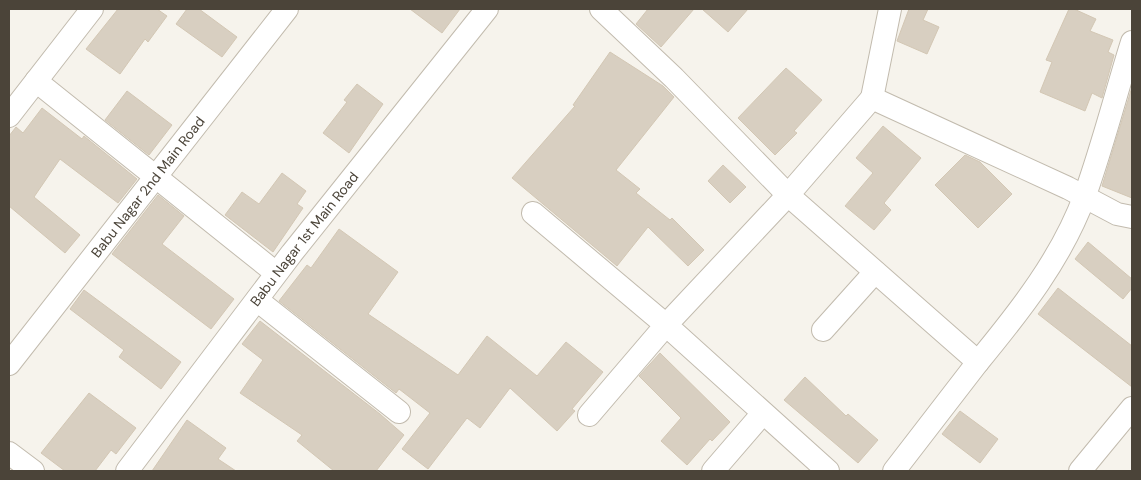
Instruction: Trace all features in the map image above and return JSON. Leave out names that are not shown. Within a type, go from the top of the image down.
[{"type":"street","points":[[9,116],[92,9]]},
{"type":"street","name":"Babu Nagar 2nd Main Road","points":[[9,364],[287,9]]},
{"type":"street","name":"Babu Nagar 1st Main Road","points":[[127,471],[276,273],[486,9]]},
{"type":"street","points":[[601,9],[674,78],[788,195],[978,362]]},
{"type":"street","points":[[589,415],[666,324],[788,195],[872,98],[890,9]]},
{"type":"street","points":[[894,471],[978,362],[1025,305],[1057,253],[1084,196],[1132,42]]},
{"type":"street","points":[[36,81],[276,273]]},
{"type":"street","points":[[872,98],[1084,196],[1117,214],[1132,217]]},
{"type":"street","points":[[533,214],[666,324],[828,471]]},
{"type":"street","points":[[823,330],[875,272]]},
{"type":"street","points":[[257,300],[399,412]]},
{"type":"street","points":[[1080,471],[1132,408]]},
{"type":"street","points":[[713,471],[763,413]]},
{"type":"street","points":[[9,453],[33,471]]},
{"type":"building","points":[[118,9],[157,9],[167,16],[148,42],[145,39],[120,74],[86,49]]},
{"type":"building","points":[[187,9],[199,9],[237,37],[222,57],[176,24]]},
{"type":"building","points":[[410,9],[460,9],[442,33]]},
{"type":"building","points":[[648,9],[694,9],[661,47],[636,24]]},
{"type":"building","points":[[702,9],[748,9],[728,32]]},
{"type":"building","points":[[909,9],[928,9],[923,20],[939,27],[927,54],[897,41]]},
{"type":"building","points":[[1069,9],[1074,9],[1096,19],[1090,31],[1113,40],[1108,52],[1114,55],[1102,98],[1092,93],[1085,111],[1040,92],[1052,62],[1046,60]]},
{"type":"building","points":[[610,52],[663,86],[674,97],[616,170],[640,189],[636,193],[670,220],[672,218],[704,250],[688,266],[648,227],[617,266],[512,178],[575,106],[573,105]]},
{"type":"building","points":[[786,68],[822,100],[794,131],[797,133],[775,155],[738,118]]},
{"type":"building","points":[[357,84],[383,104],[349,153],[323,133],[347,102],[344,100]]},
{"type":"building","points":[[1132,87],[1132,198],[1102,186]]},
{"type":"building","points":[[127,91],[172,125],[149,155],[105,120]]},
{"type":"building","points":[[42,108],[82,139],[84,136],[137,179],[118,203],[60,159],[34,197],[80,235],[65,253],[9,206],[9,136],[16,127],[23,133]]},
{"type":"building","points":[[883,126],[921,158],[884,203],[891,210],[874,230],[845,206],[873,173],[856,158]]},
{"type":"building","points":[[965,155],[980,162],[1012,194],[978,228],[935,185]]},
{"type":"building","points":[[723,165],[746,187],[730,203],[708,181]]},
{"type":"building","points":[[282,173],[306,191],[297,204],[303,208],[273,252],[225,215],[242,192],[259,204]]},
{"type":"building","points":[[158,195],[184,216],[162,244],[234,299],[211,329],[112,254]]},
{"type":"building","points":[[339,229],[398,272],[368,314],[458,375],[487,336],[537,376],[566,342],[603,372],[572,409],[575,411],[557,431],[510,388],[480,428],[467,418],[428,469],[402,449],[430,413],[399,389],[396,393],[279,301],[307,265],[311,268]]},
{"type":"building","points":[[1088,242],[1132,279],[1132,288],[1123,299],[1075,259]]},
{"type":"building","points":[[1058,288],[1132,346],[1132,387],[1038,314]]},
{"type":"building","points":[[84,290],[181,362],[161,389],[119,357],[124,350],[70,309]]},
{"type":"building","points":[[260,321],[380,414],[404,435],[376,471],[334,471],[297,441],[302,435],[240,393],[263,360],[242,344]]},
{"type":"building","points":[[660,353],[730,422],[712,441],[710,439],[687,465],[661,441],[681,418],[639,376]]},
{"type":"building","points":[[805,377],[846,416],[848,414],[878,440],[858,463],[784,400]]},
{"type":"building","points":[[89,393],[136,428],[116,454],[111,450],[95,471],[65,471],[41,453]]},
{"type":"building","points":[[960,411],[998,439],[980,463],[942,434]]},
{"type":"building","points":[[187,420],[226,448],[218,459],[236,471],[152,471]]}]
